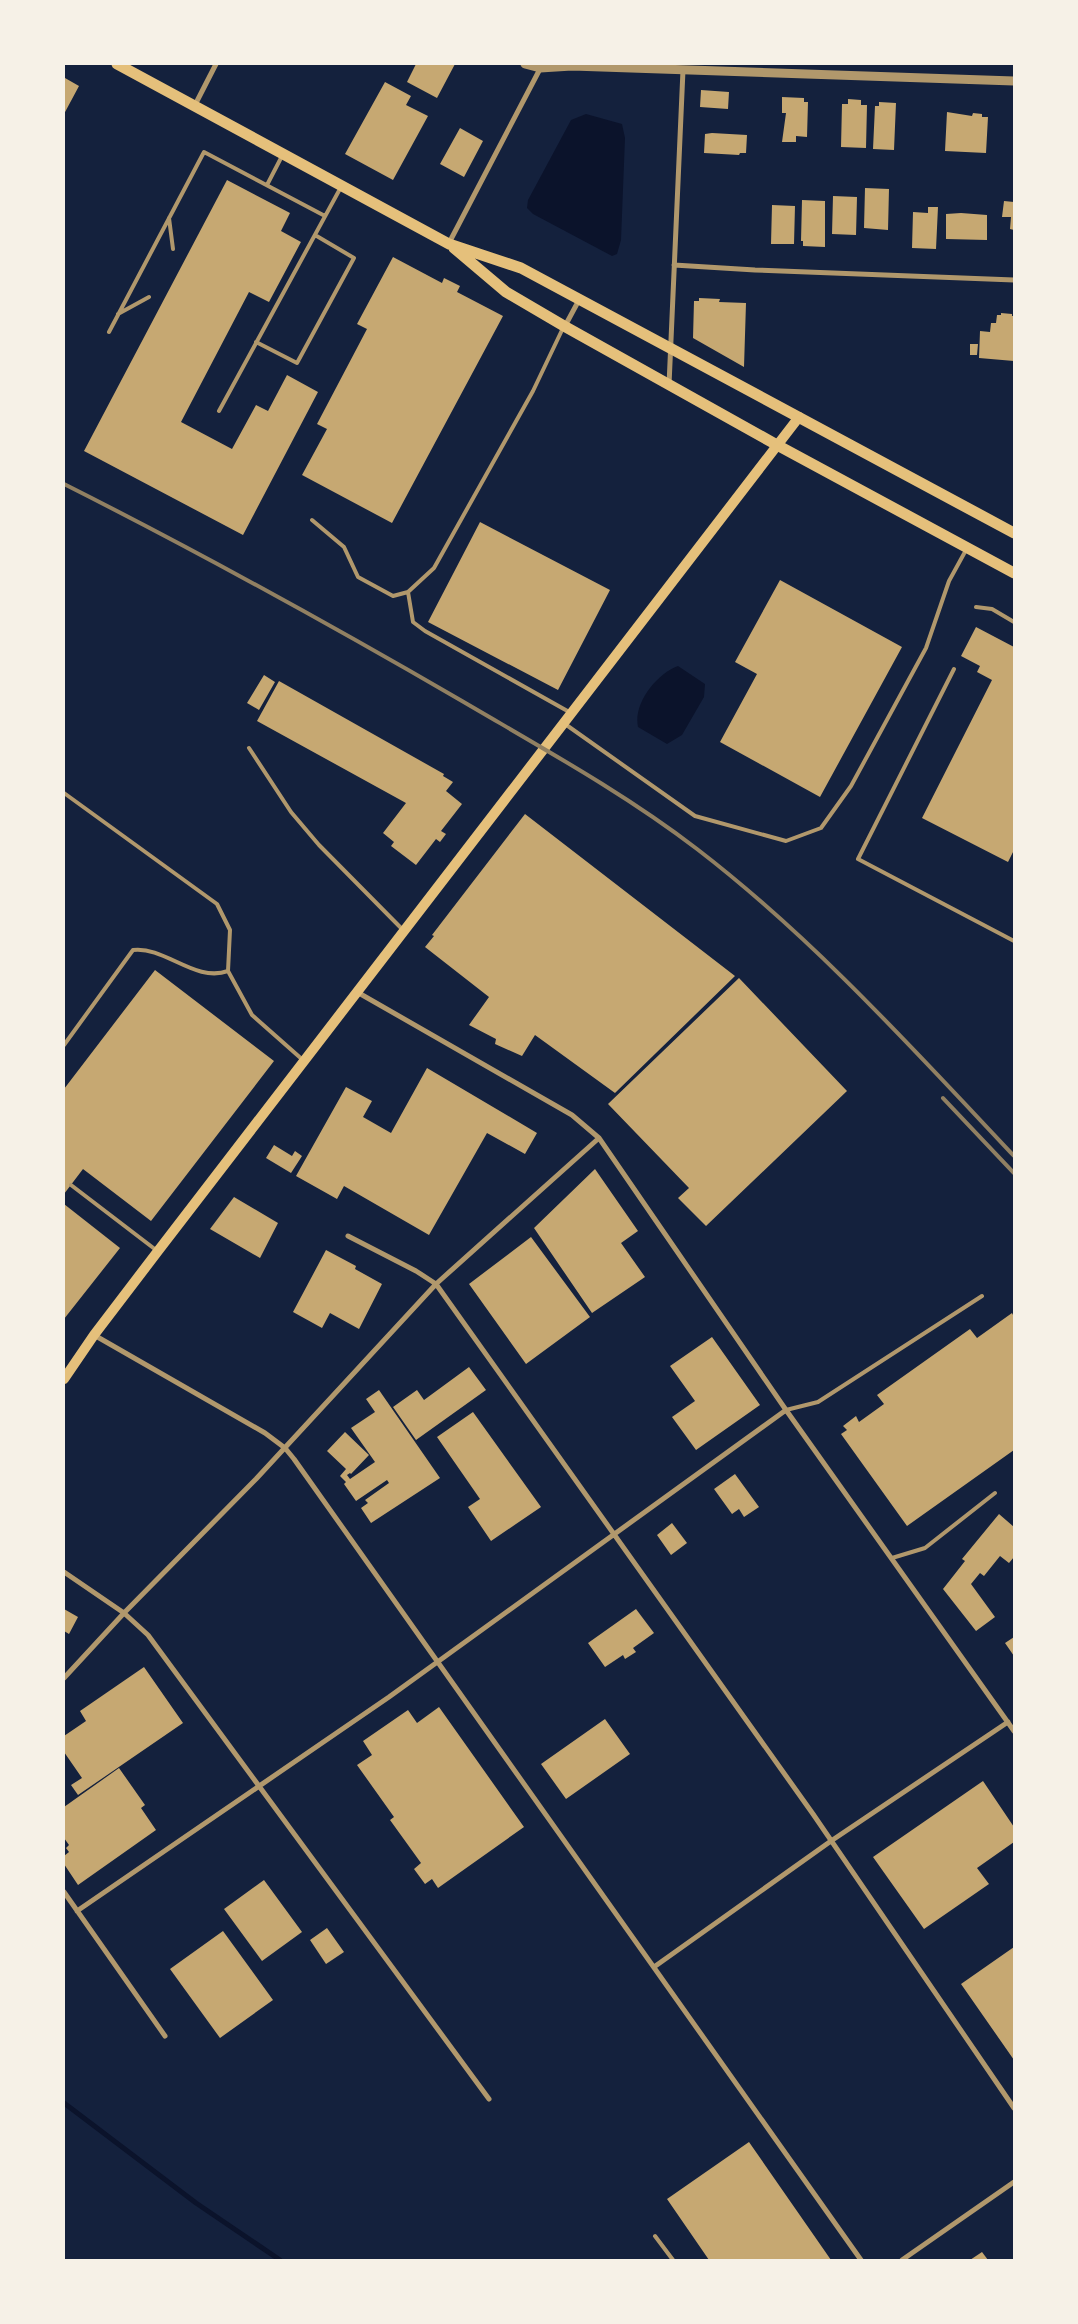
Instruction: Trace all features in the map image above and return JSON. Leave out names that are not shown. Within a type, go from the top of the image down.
[{"type":"main road","points":[[117,64],[449,244],[521,268],[1014,533]]},
{"type":"main road","points":[[449,244],[506,292],[564,326],[669,386],[1014,573]]},
{"type":"main road","points":[[64,1379],[94,1335],[158,1251],[799,417]]},
{"type":"street","points":[[195,105],[216,64]]},
{"type":"street","points":[[525,64],[1014,81]]},
{"type":"street","points":[[449,244],[542,66]]},
{"type":"street","points":[[669,386],[669,347],[683,70]]},
{"type":"street","points":[[674,265],[1014,280]]},
{"type":"street","points":[[564,326],[579,300]]},
{"type":"street","points":[[357,992],[572,1115],[599,1138],[786,1410],[1014,1730]]},
{"type":"street","points":[[64,1678],[124,1613],[284,1448],[436,1284],[599,1138]]},
{"type":"street","points":[[348,1236],[416,1271],[436,1284],[831,1841],[1014,2108]]},
{"type":"street","points":[[94,1335],[265,1433],[284,1448],[334,1514],[861,2260]]},
{"type":"street","points":[[77,1911],[261,1786],[438,1662],[786,1410]]},
{"type":"street","points":[[64,1572],[124,1613],[148,1635],[261,1786],[489,2099]]},
{"type":"street","points":[[654,1967],[831,1841],[1008,1722]]},
{"type":"street","points":[[64,1892],[164,2036]]},
{"type":"street","points":[[902,2260],[1014,2182]]},
{"type":"lane","points":[[109,332],[204,152],[325,216]]},
{"type":"lane","points":[[267,186],[283,154]]},
{"type":"lane","points":[[219,412],[342,185]]},
{"type":"lane","points":[[169,218],[172,249]]},
{"type":"lane","points":[[256,342],[297,363],[354,258],[315,235]]},
{"type":"lane","points":[[118,314],[148,297]]},
{"type":"lane","points":[[312,520],[344,546],[358,577],[393,596],[408,592],[434,568],[533,392],[564,326]]},
{"type":"lane","points":[[563,723],[696,816],[786,841],[821,828],[851,786],[926,648],[949,581],[967,548]]},
{"type":"lane","points":[[408,592],[413,622],[425,631],[571,713]]},
{"type":"lane","points":[[976,607],[992,610],[1014,622]]},
{"type":"lane","points":[[954,668],[858,859],[1014,941]]},
{"type":"lane","points":[[249,748],[291,812],[319,845],[404,931]]},
{"type":"lane","points":[[64,793],[217,904],[230,930],[228,971],[252,1015],[304,1061]]},
{"type":"lane","points":[[64,1045],[133,950],[144,949],[203,972],[218,974],[228,971]]},
{"type":"lane","points":[[71,1185],[158,1251]]},
{"type":"lane","points":[[786,1410],[818,1402],[982,1296]]},
{"type":"lane","points":[[892,1558],[925,1548],[995,1493]]},
{"type":"lane","points":[[655,2236],[673,2260]]},
{"type":"water","points":[[586,114],[622,124],[625,138],[621,240],[617,254],[612,256],[533,214],[527,208],[528,200],[571,120]]},
{"type":"water","points":[[678,666],[705,684],[704,697],[682,735],[667,744],[638,727],[637,718],[643,700],[654,683]]},
{"type":"building","points":[[416,64],[455,64],[437,98],[407,82]]},
{"type":"building","points":[[65,78],[79,86],[64,114],[64,80]]},
{"type":"building","points":[[385,82],[411,96],[406,105],[428,116],[393,180],[345,154]]},
{"type":"building","points":[[701,90],[729,92],[728,109],[700,107]]},
{"type":"building","points":[[782,97],[804,98],[804,102],[808,102],[807,137],[796,136],[796,142],[782,142],[786,113],[782,113]]},
{"type":"building","points":[[848,99],[861,100],[861,105],[867,105],[866,148],[841,147],[842,104],[848,104]]},
{"type":"building","points":[[879,102],[896,103],[894,150],[873,149],[875,106],[879,106]]},
{"type":"building","points":[[947,112],[972,116],[973,113],[982,114],[982,117],[988,117],[986,153],[945,151]]},
{"type":"building","points":[[460,128],[483,141],[464,177],[440,164]]},
{"type":"building","points":[[705,134],[747,135],[746,153],[740,153],[739,155],[704,153]]},
{"type":"building","points":[[227,180],[290,213],[281,231],[301,242],[269,302],[249,292],[181,422],[232,449],[256,405],[268,411],[287,375],[318,392],[243,535],[84,451]]},
{"type":"building","points":[[865,188],[889,189],[888,230],[864,228]]},
{"type":"building","points":[[833,196],[857,197],[856,235],[832,234]]},
{"type":"building","points":[[802,200],[825,201],[825,247],[803,246],[803,241],[801,241]]},
{"type":"building","points":[[1004,201],[1014,202],[1014,230],[1010,229],[1011,217],[1002,217]]},
{"type":"building","points":[[772,205],[795,206],[794,244],[771,244]]},
{"type":"building","points":[[928,207],[938,207],[936,249],[912,248],[913,212],[928,213]]},
{"type":"building","points":[[946,214],[987,215],[987,240],[946,239]]},
{"type":"building","points":[[393,257],[442,283],[444,278],[460,286],[457,292],[503,316],[392,523],[302,475],[327,429],[317,424],[367,329],[357,324]]},
{"type":"building","points":[[699,298],[720,299],[719,302],[746,303],[744,367],[693,338],[694,301],[699,301]]},
{"type":"building","points":[[1001,313],[1014,316],[1014,361],[979,358],[980,331],[990,332],[991,323],[996,323],[997,315],[1001,315]]},
{"type":"building","points":[[970,344],[978,344],[977,355],[970,355]]},
{"type":"building","points":[[480,522],[610,590],[558,690],[428,622]]},
{"type":"building","points":[[780,580],[902,647],[820,797],[720,742],[757,674],[735,662]]},
{"type":"building","points":[[976,627],[1014,647],[1014,850],[1008,862],[922,818],[992,680],[977,672],[980,666],[961,656]]},
{"type":"building","points":[[264,675],[275,682],[259,710],[247,703]]},
{"type":"building","points":[[279,681],[444,774],[443,776],[453,782],[446,791],[462,804],[441,831],[446,834],[440,842],[436,839],[416,865],[391,846],[394,842],[383,833],[406,803],[257,721]]},
{"type":"building","points":[[525,814],[735,976],[615,1093],[535,1035],[522,1056],[495,1044],[496,1039],[469,1025],[489,997],[425,947],[434,936],[432,935]]},
{"type":"building","points":[[155,970],[274,1061],[151,1221],[83,1169],[64,1194],[64,1089]]},
{"type":"building","points":[[739,978],[847,1091],[706,1226],[678,1198],[689,1188],[608,1104]]},
{"type":"building","points":[[427,1068],[537,1133],[525,1154],[487,1133],[429,1235],[344,1186],[337,1199],[296,1176],[346,1087],[372,1101],[363,1117],[391,1133]]},
{"type":"building","points":[[274,1145],[292,1156],[295,1151],[302,1156],[291,1173],[266,1158]]},
{"type":"building","points":[[595,1169],[638,1231],[621,1243],[645,1277],[592,1313],[534,1228]]},
{"type":"building","points":[[234,1197],[278,1223],[260,1258],[210,1229]]},
{"type":"building","points":[[64,1204],[120,1248],[64,1319]]},
{"type":"building","points":[[531,1237],[590,1317],[526,1364],[469,1284]]},
{"type":"building","points":[[326,1250],[356,1266],[355,1269],[382,1284],[359,1329],[330,1313],[322,1328],[293,1312]]},
{"type":"building","points":[[1012,1313],[1014,1317],[1014,1450],[907,1526],[841,1434],[847,1430],[843,1426],[856,1416],[859,1422],[884,1404],[877,1395],[970,1329],[977,1338]]},
{"type":"building","points":[[712,1337],[760,1405],[696,1450],[672,1417],[695,1401],[670,1366]]},
{"type":"building","points":[[469,1367],[486,1390],[416,1440],[393,1407],[417,1390],[424,1400]]},
{"type":"building","points":[[379,1390],[440,1478],[371,1523],[361,1508],[368,1503],[365,1500],[389,1483],[387,1480],[356,1501],[344,1484],[346,1482],[340,1476],[346,1469],[327,1451],[345,1432],[369,1455],[351,1474],[347,1475],[350,1479],[375,1462],[351,1428],[375,1412],[366,1399]]},
{"type":"building","points":[[473,1412],[541,1507],[491,1541],[468,1507],[480,1499],[437,1437]]},
{"type":"building","points":[[735,1474],[759,1507],[744,1517],[739,1509],[732,1514],[714,1489]]},
{"type":"building","points":[[999,1514],[1014,1527],[1014,1557],[1009,1563],[1000,1556],[984,1576],[980,1573],[971,1584],[995,1617],[976,1631],[943,1589],[965,1561],[962,1559]]},
{"type":"building","points":[[672,1523],[687,1543],[671,1555],[657,1535]]},
{"type":"building","points":[[64,1609],[78,1617],[69,1634],[64,1631]]},
{"type":"building","points":[[636,1609],[654,1633],[633,1648],[636,1652],[625,1659],[623,1655],[605,1667],[588,1643]]},
{"type":"building","points":[[1014,1637],[1014,1656],[1005,1643]]},
{"type":"building","points":[[144,1667],[183,1723],[78,1795],[71,1785],[82,1778],[64,1752],[64,1736],[86,1721],[80,1711]]},
{"type":"building","points":[[439,1707],[524,1827],[438,1888],[432,1879],[425,1884],[414,1869],[421,1863],[390,1820],[394,1817],[357,1765],[372,1755],[363,1741],[408,1710],[417,1723]]},
{"type":"building","points":[[605,1719],[630,1754],[566,1799],[541,1764]]},
{"type":"building","points":[[119,1768],[145,1805],[141,1808],[156,1830],[78,1885],[64,1864],[64,1856],[69,1852],[66,1848],[69,1845],[64,1838],[64,1807]]},
{"type":"building","points":[[983,1781],[1014,1827],[1014,1842],[977,1868],[989,1884],[924,1929],[873,1857]]},
{"type":"building","points":[[264,1880],[302,1932],[262,1961],[224,1909]]},
{"type":"building","points":[[327,1928],[344,1952],[326,1964],[310,1940]]},
{"type":"building","points":[[223,1931],[273,2000],[220,2038],[170,1969]]},
{"type":"building","points":[[1014,1947],[1014,2060],[961,1984]]},
{"type":"building","points":[[749,2142],[831,2260],[709,2260],[667,2199]]},
{"type":"building","points":[[982,2252],[988,2260],[970,2260]]},
{"type":"waterway","points":[[64,2103],[196,2203],[280,2260]]},
{"type":"railway","points":[[64,484],[215,563],[413,673],[582,772],[669,828],[740,883],[822,957],[1014,1156]]},
{"type":"railway","points":[[943,1098],[1014,1173]]}]
